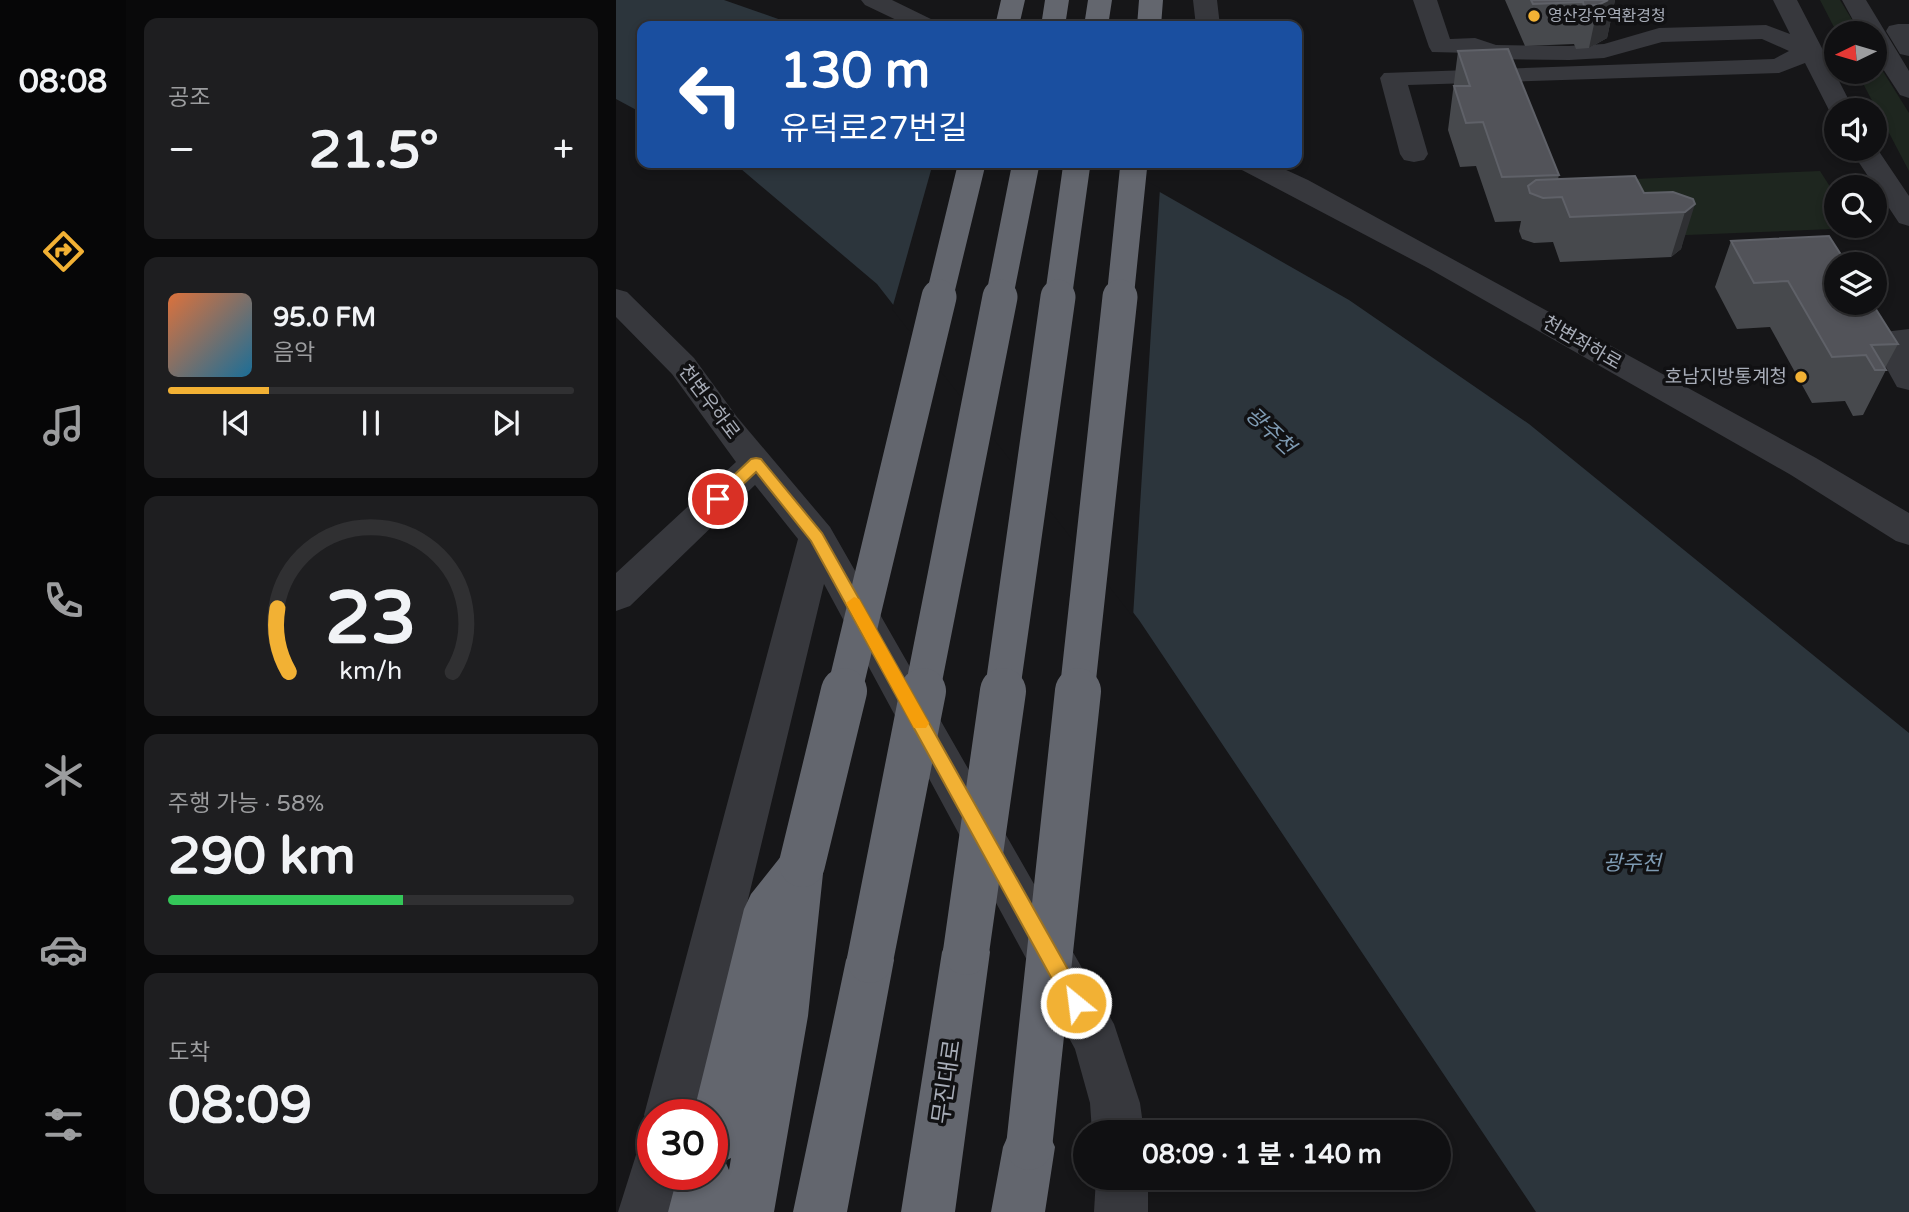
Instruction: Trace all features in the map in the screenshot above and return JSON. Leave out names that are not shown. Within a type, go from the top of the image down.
[{"type":"highway","points":[[1150,21],[1152,0]]},
{"type":"highway","points":[[747,1212],[784,1016],[802,864],[971,168]]},
{"type":"highway","points":[[820,1212],[1025,168]]},
{"type":"highway","name":"무진대로","points":[[928,1212],[1076,168]]},
{"type":"highway","points":[[1018,1212],[1029,1147],[1133,168]]},
{"type":"highway","points":[[722,1099],[767,909],[802,864]]},
{"type":"highway","points":[[1029,1147],[1041,1212]]},
{"type":"highway","points":[[695,1212],[700,1190]]},
{"type":"street","points":[[873,0],[933,21]]},
{"type":"street","points":[[1205,0],[1207,21]]},
{"type":"street","points":[[1425,0],[1441,47],[1475,45],[1492,52],[1569,53],[1604,51],[1632,45],[1658,35],[1766,32],[1809,51]]},
{"type":"street","points":[[1785,0],[1834,98]]},
{"type":"street","points":[[1854,0],[1865,21]]},
{"type":"street","points":[[1909,31],[1898,31],[1909,49]]},
{"type":"street","points":[[1414,155],[1393,78],[1779,66],[1809,51]]},
{"type":"street","points":[[1887,56],[1909,90]]},
{"type":"street","points":[[1872,161],[1909,217]]},
{"type":"street","name":"천변좌하로","points":[[1260,168],[1432,257],[1625,368],[1846,489],[1909,531]]},
{"type":"street","name":"천변우하로","points":[[616,299],[682,366],[817,537],[1097,1041],[1115,1103],[1117,1120]]},
{"type":"street","points":[[1909,339],[1887,340],[1909,379]]},
{"type":"street","points":[[618,591],[756,463]]},
{"type":"street","points":[[674,1099],[817,537]]},
{"type":"street","points":[[645,1212],[651,1190]]},
{"type":"street","points":[[1121,1212],[1122,1190]]},
{"type":"shaded area","points":[[1820,0],[1840,0],[1853,21],[1831,21]]},
{"type":"shaded area","points":[[1887,78],[1909,113],[1909,171],[1887,129],[1887,98],[1871,98],[1863,84],[1887,84]]},
{"type":"shaded area","points":[[1820,171],[1824,177],[1824,229],[1662,236],[1635,179]]},
{"type":"water","points":[[616,0],[724,0],[784,21],[637,21],[637,110],[616,99]]},
{"type":"water","name":"광주천","points":[[740,168],[1112,168],[1151,187],[1349,300],[1529,424],[1909,733],[1909,1212],[1536,1212],[1139,620],[877,284]]},
{"type":"pier","points":[[932,168],[1120,168],[1160,188],[1133,617],[892,309]]},
{"type":"building","points":[[1531,0],[1608,0],[1598,5],[1584,6],[1583,2],[1533,4]]},
{"type":"building","points":[[1508,49],[1559,175],[1502,177],[1483,122],[1466,123],[1454,86],[1470,86],[1458,51]]},
{"type":"building","points":[[1635,176],[1644,193],[1673,192],[1693,199],[1695,204],[1685,212],[1570,217],[1562,197],[1543,198],[1530,193],[1528,186],[1536,180]]},
{"type":"building","points":[[1830,238],[1839,252],[1824,252],[1824,315],[1880,315],[1898,344],[1871,345],[1886,370],[1875,370],[1866,355],[1832,357],[1788,281],[1754,283],[1731,241]]},
{"type":"slow traffic","points":[[854,603],[920,723]]},
{"type":"place","name":"영산강유역환경청","points":[[1534,16]]},
{"type":"place","name":"호남지방통계청","points":[[1801,377]]},
{"type":"route","points":[[718,499],[756,463],[817,537],[1076,1003]]}]
